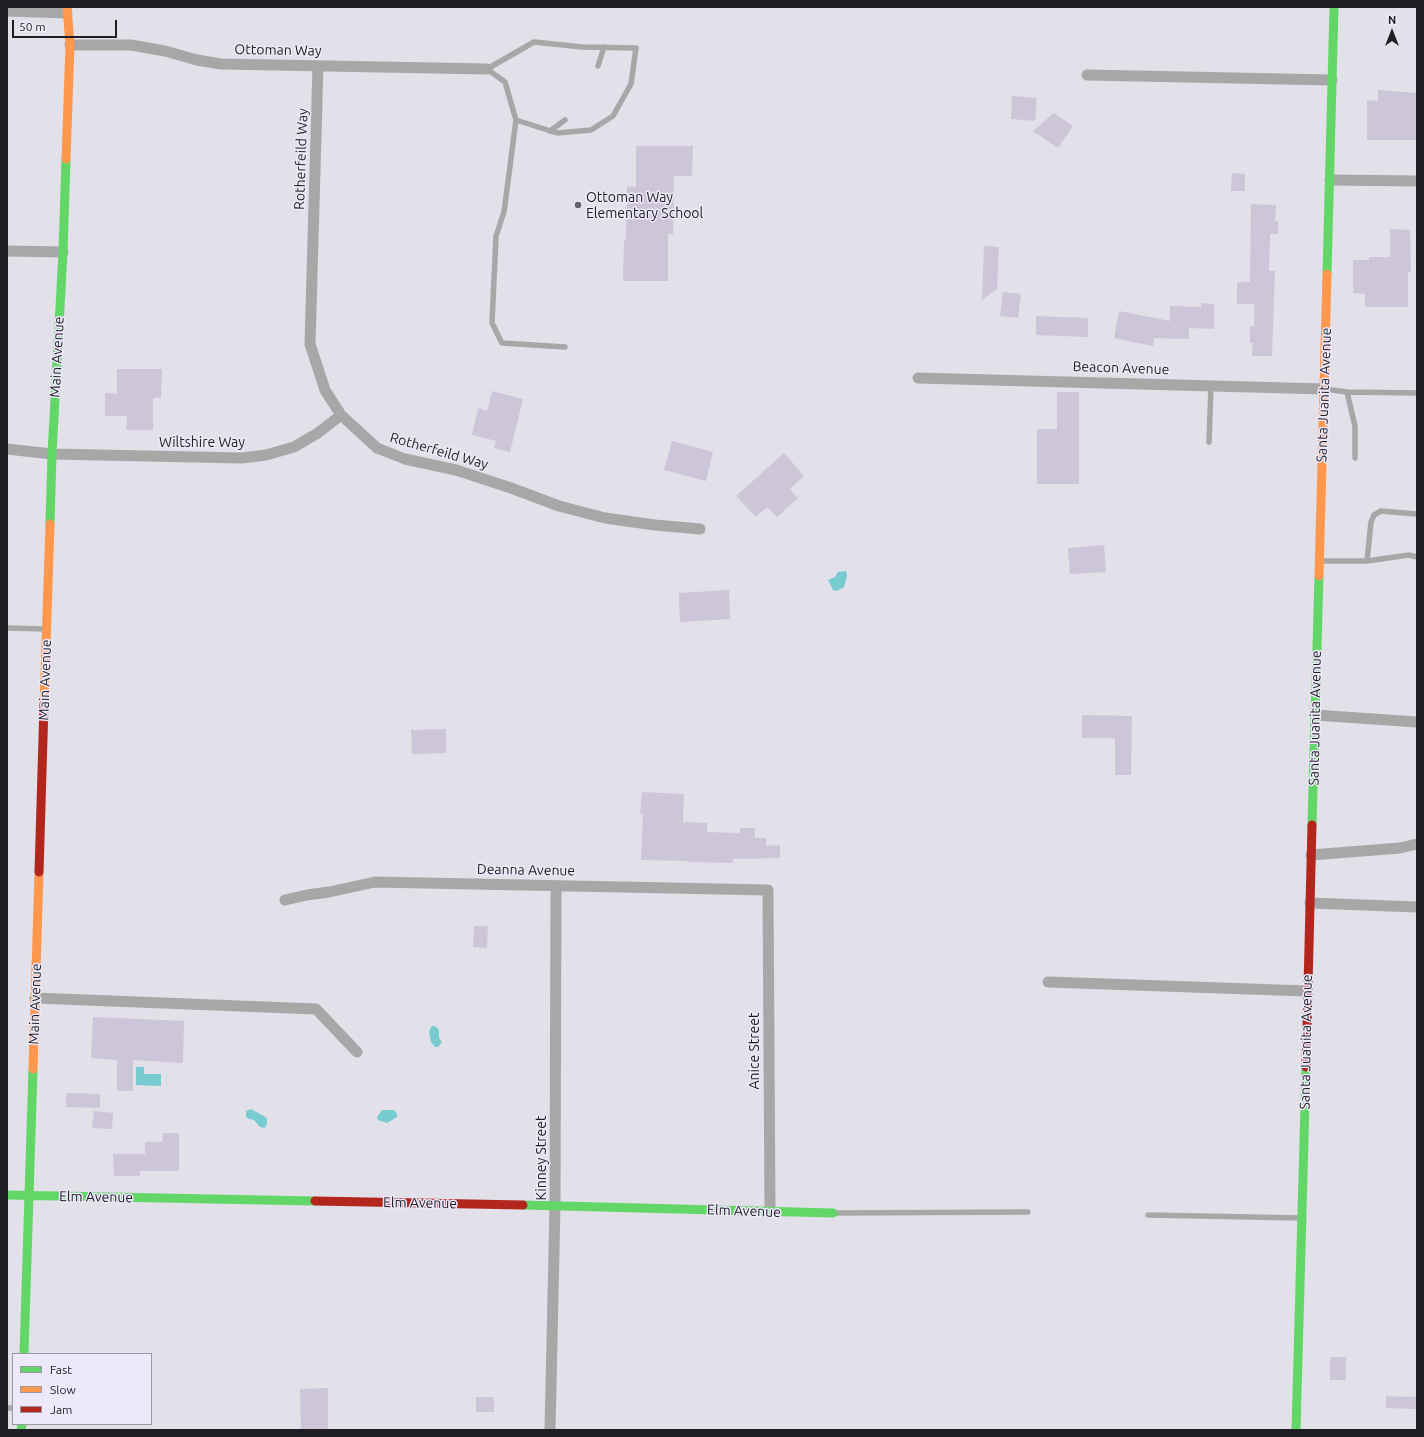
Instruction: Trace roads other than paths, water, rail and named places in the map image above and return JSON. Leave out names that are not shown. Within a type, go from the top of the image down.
[{"type":"street","name":"Santa Juanita Avenue","points":[[1296,1430],[1334,7]]},
{"type":"street","points":[[7,11],[67,10]]},
{"type":"street","name":"Main Avenue","points":[[24,1353],[52,454],[63,252],[70,45],[67,10]]},
{"type":"street","name":"Ottoman Way","points":[[70,45],[131,45],[221,64],[487,69]]},
{"type":"street","name":"Rotherfeild Way","points":[[318,66],[310,344],[325,390],[341,415],[377,448],[405,459],[456,470],[560,506],[605,518],[655,526],[700,529]]},
{"type":"street","points":[[1087,75],[1332,80]]},
{"type":"street","points":[[1330,180],[1417,181]]},
{"type":"street","points":[[7,251],[63,252]]},
{"type":"street","name":"Beacon Avenue","points":[[918,378],[1324,389]]},
{"type":"street","name":"Wiltshire Way","points":[[7,448],[52,454],[242,458],[266,455],[294,447],[318,433],[341,415]]},
{"type":"street","points":[[1315,715],[1417,722]]},
{"type":"street","points":[[1311,855],[1400,848],[1417,844]]},
{"type":"street","name":"Deanna Avenue","points":[[285,900],[375,882],[768,890]]},
{"type":"street","name":"Kinney Street","points":[[550,1430],[555,1206],[556,886]]},
{"type":"street","name":"Anice Street","points":[[768,890],[770,1212]]},
{"type":"street","points":[[1310,903],[1417,907]]},
{"type":"street","points":[[1048,982],[1307,991]]},
{"type":"street","points":[[35,998],[316,1008],[357,1052]]},
{"type":"street","name":"Elm Avenue","points":[[7,1195],[833,1213]]},
{"type":"lane","points":[[516,120],[557,133],[591,130],[613,116],[631,84],[636,48],[582,47],[534,42],[487,69],[505,82],[516,120],[504,212],[496,236],[492,323],[502,343],[565,347]]},
{"type":"lane","points":[[598,66],[604,47]]},
{"type":"lane","points":[[550,131],[565,120]]},
{"type":"lane","points":[[1209,442],[1211,386]]},
{"type":"lane","points":[[1324,389],[1347,392],[1417,393]]},
{"type":"lane","points":[[1347,392],[1355,426],[1355,458]]},
{"type":"lane","points":[[1367,561],[1371,522],[1374,515],[1381,510],[1417,514]]},
{"type":"lane","points":[[1319,561],[1367,561],[1410,555],[1417,557]]},
{"type":"lane","points":[[7,628],[46,629]]},
{"type":"lane","points":[[833,1213],[1028,1212]]},
{"type":"lane","points":[[1148,1215],[1301,1218]]},
{"type":"water","points":[[846,571],[847,576],[844,587],[837,591],[833,590],[828,580],[835,577],[838,572]]},
{"type":"water","points":[[432,1026],[435,1026],[439,1030],[439,1038],[442,1042],[438,1047],[435,1047],[431,1042],[429,1031]]},
{"type":"water","points":[[136,1067],[144,1067],[144,1074],[161,1074],[161,1086],[136,1085]]},
{"type":"water","points":[[251,1109],[267,1118],[265,1128],[260,1127],[254,1120],[246,1117],[246,1111]]},
{"type":"water","points":[[382,1110],[394,1110],[397,1117],[387,1123],[378,1120],[377,1117]]},
{"type":"place","name":"Ottoman Way Elementary School","points":[[578,205]]}]
